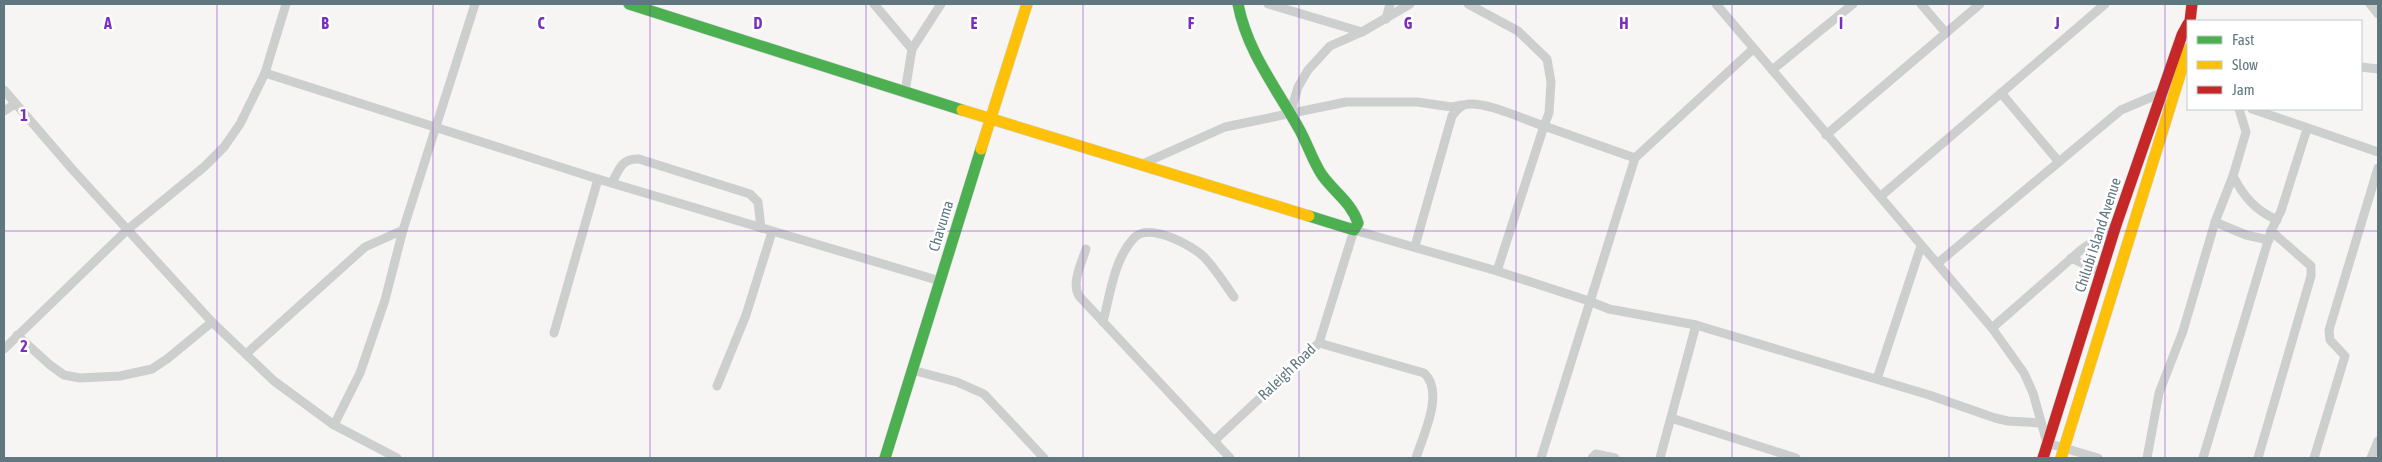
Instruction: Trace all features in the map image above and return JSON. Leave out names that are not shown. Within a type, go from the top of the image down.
[{"type":"street","points":[[4,349],[128,230],[204,167],[224,147],[240,124],[265,73],[286,4]]},
{"type":"street","points":[[334,425],[360,373],[384,300],[434,128],[475,4]]},
{"type":"street","points":[[629,4],[990,119],[1354,230],[1497,271],[1609,309],[1696,325],[1877,379],[1995,418],[2008,421],[2041,423]]},
{"type":"street","points":[[874,4],[912,49]]},
{"type":"street","points":[[905,92],[912,49],[942,4]]},
{"type":"street","name":"Chavuma","points":[[885,458],[1027,4]]},
{"type":"street","points":[[1238,4],[1240,21],[1253,55],[1306,142],[1320,174],[1355,210],[1358,224],[1354,230]]},
{"type":"street","points":[[1268,4],[1362,32]]},
{"type":"street","points":[[1386,19],[1390,4]]},
{"type":"street","points":[[1290,114],[1298,87],[1308,70],[1330,46],[1362,32],[1410,4]]},
{"type":"street","points":[[1468,4],[1518,31],[1548,59],[1550,82],[1549,113],[1497,271]]},
{"type":"street","points":[[1772,70],[1853,4]]},
{"type":"street","points":[[1921,4],[1946,33]]},
{"type":"street","points":[[1826,135],[1980,4]]},
{"type":"street","points":[[1881,196],[2105,4]]},
{"type":"street","name":"Chilubi Island Avenue","points":[[2189,20],[2192,4]]},
{"type":"street","points":[[2370,4],[2378,14]]},
{"type":"street","points":[[1721,6],[1753,49],[1881,196],[1921,246],[1938,263],[1992,328],[2024,373],[2033,393],[2047,443],[2063,453],[2098,458]]},
{"type":"street","name":"Chilubi Island Avenue","points":[[2042,458],[2116,225],[2182,35],[2187,26]]},
{"type":"street","points":[[1541,458],[1635,158],[1753,49]]},
{"type":"street","name":"Chilubi Island Avenue","points":[[2063,453],[2186,65]]},
{"type":"street","points":[[2362,67],[2378,69]]},
{"type":"street","points":[[265,73],[598,179],[940,281]]},
{"type":"street","points":[[4,90],[212,322],[274,381],[334,425],[397,458]]},
{"type":"street","points":[[2001,93],[2059,162]]},
{"type":"street","points":[[1938,263],[2121,110],[2162,93]]},
{"type":"street","points":[[1140,165],[1225,127],[1346,102],[1417,102],[1452,107],[1463,105],[1486,106],[1635,158]]},
{"type":"street","points":[[4,111],[15,104]]},
{"type":"street","points":[[1415,246],[1452,116],[1463,105]]},
{"type":"street","points":[[2146,458],[2159,393],[2183,331],[2215,222],[2233,176],[2246,132],[2239,110]]},
{"type":"street","points":[[2259,110],[2306,129],[2350,141],[2378,152]]},
{"type":"street","points":[[2203,458],[2270,236],[2277,220],[2306,129]]},
{"type":"street","points":[[612,183],[622,164],[629,159],[639,159],[750,194],[758,202],[761,228]]},
{"type":"street","points":[[2314,458],[2345,356],[2330,340],[2329,330],[2378,168]]},
{"type":"street","points":[[2233,176],[2243,195],[2252,205],[2262,213],[2277,220]]},
{"type":"street","points":[[554,333],[598,179]]},
{"type":"street","points":[[2215,222],[2246,235],[2270,236],[2311,266],[2312,276],[2258,458]]},
{"type":"street","points":[[1992,328],[2071,258],[2116,225]]},
{"type":"street","points":[[246,354],[365,247],[403,230]]},
{"type":"street","name":"Raleigh Road","points":[[1214,441],[1319,343],[1354,230]]},
{"type":"street","points":[[1103,322],[1120,261],[1136,236],[1143,232],[1150,231],[1162,234],[1194,248],[1212,266],[1234,297]]},
{"type":"street","points":[[717,386],[746,314],[772,232]]},
{"type":"street","points":[[1877,379],[1921,246]]},
{"type":"street","points":[[1086,249],[1076,284],[1076,291],[1230,458]]},
{"type":"street","points":[[2071,258],[2101,272]]},
{"type":"street","points":[[17,335],[50,365],[64,374],[80,378],[123,375],[152,369],[212,322]]},
{"type":"street","points":[[1660,458],[1696,325]]},
{"type":"street","points":[[1319,343],[1424,373],[1431,380],[1434,397],[1416,458]]},
{"type":"street","points":[[912,370],[957,382],[984,394],[1044,458]]},
{"type":"street","points":[[1672,418],[1791,457]]},
{"type":"street","points":[[2372,458],[2378,441]]},
{"type":"street","points":[[1592,458],[1600,454],[1615,458]]},
{"type":"traffic: fast","points":[[629,4],[962,110]]},
{"type":"traffic: fast","points":[[1238,4],[1242,21],[1255,53],[1301,133],[1318,169],[1351,209],[1358,223],[1354,230],[1309,216]]},
{"type":"traffic: fast","points":[[885,458],[981,149]]},
{"type":"traffic: slow","points":[[981,149],[1027,4]]},
{"type":"traffic: slow","points":[[2061,458],[2187,52]]},
{"type":"traffic: slow","points":[[962,110],[1309,216]]},
{"type":"traffic: jam","points":[[2190,20],[2192,4]]},
{"type":"traffic: jam","points":[[2043,458],[2116,225],[2182,35],[2187,26]]}]
